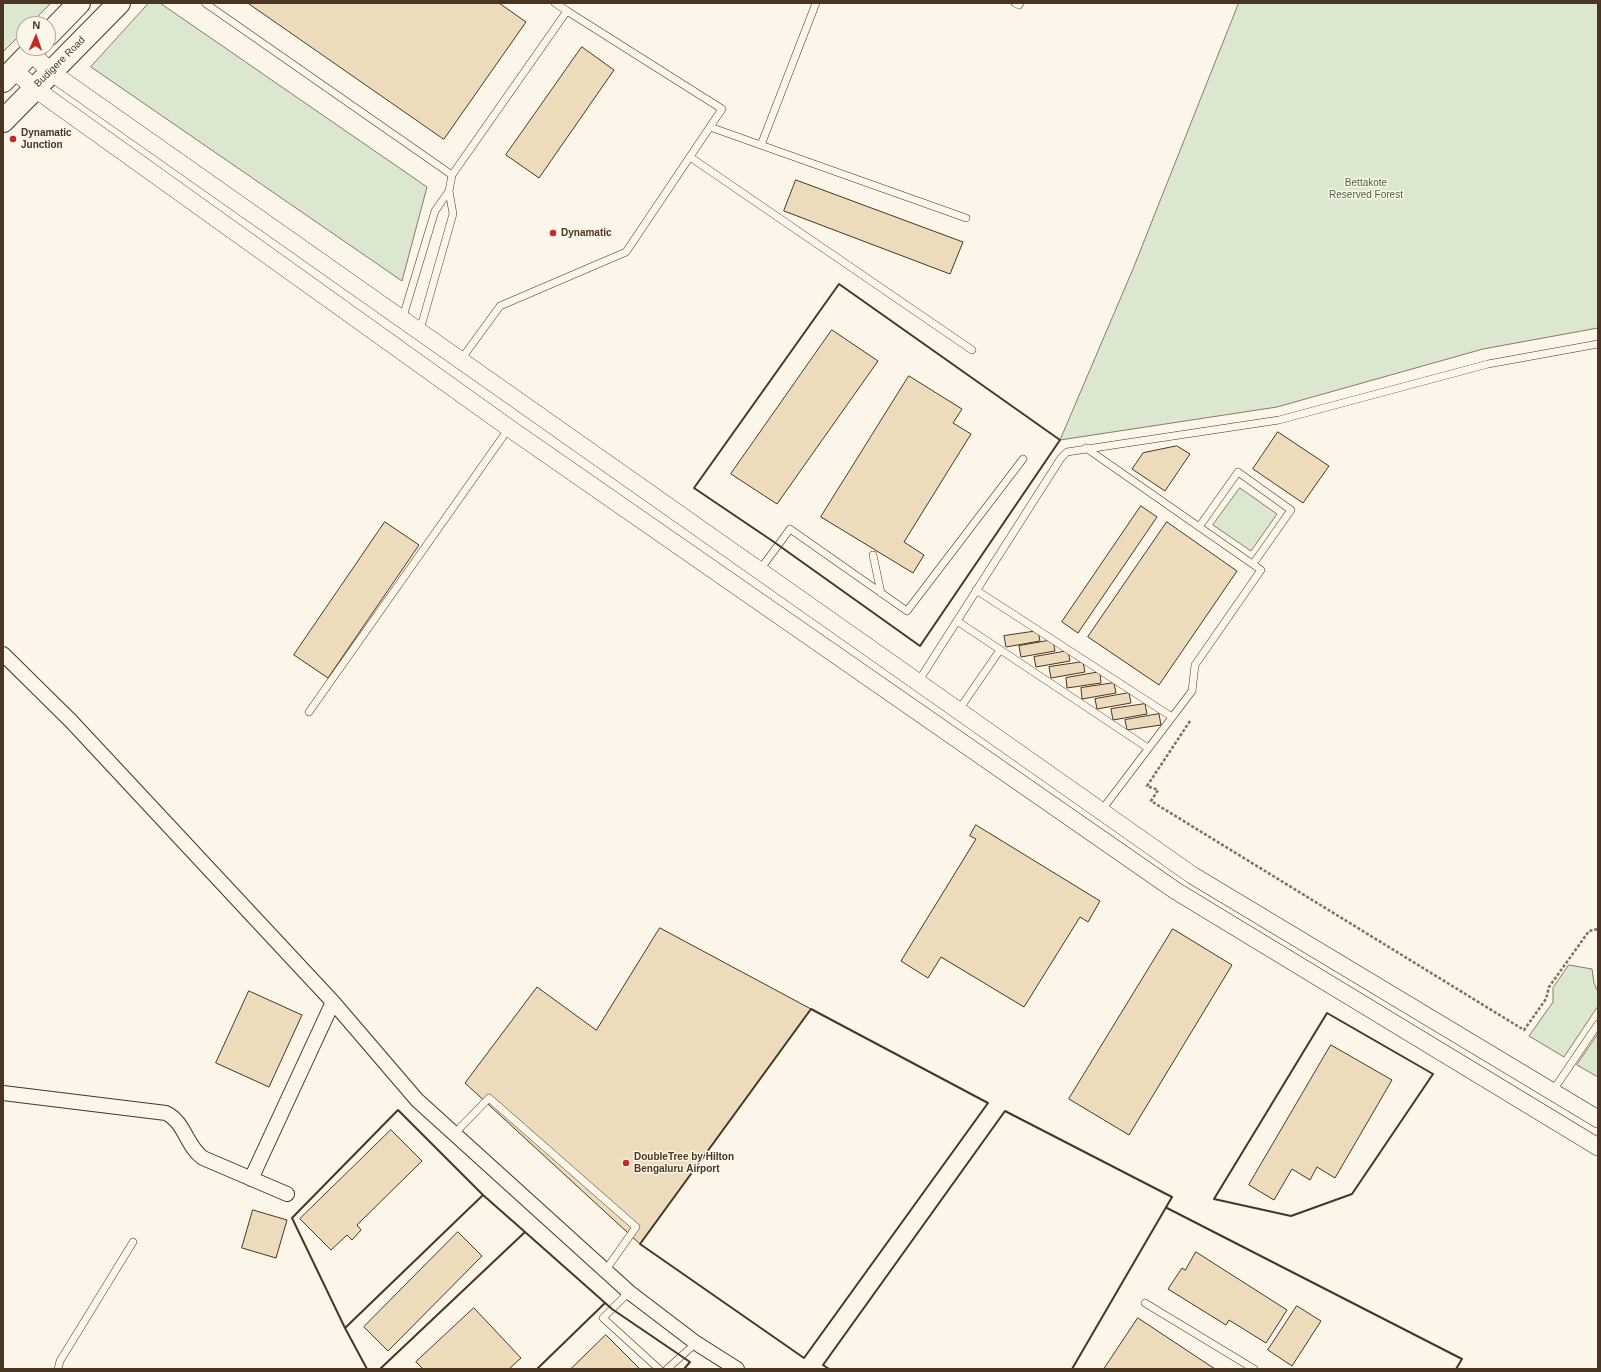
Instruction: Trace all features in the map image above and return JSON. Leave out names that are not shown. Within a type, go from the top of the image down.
[{"type":"main road","points":[[56,27],[79,3]]},
{"type":"main road","name":"Budigere Road","points":[[3,121],[118,3]]},
{"type":"main road","points":[[8,76],[27,56]]},
{"type":"street","points":[[38,56],[51,72],[1192,875],[1598,1119]]},
{"type":"street","points":[[8,76],[34,88],[510,428],[1176,891],[1598,1147]]},
{"type":"street","points":[[3,654],[71,721],[333,1002],[417,1100],[629,1292],[696,1343],[737,1369]]},
{"type":"street","points":[[251,1179],[333,1002]]},
{"type":"street","points":[[3,1093],[166,1113],[174,1116],[179,1122],[199,1156],[287,1194]]},
{"type":"lane","points":[[205,3],[452,175]]},
{"type":"lane","points":[[460,361],[500,306],[626,252],[722,109],[555,3]]},
{"type":"lane","points":[[761,145],[816,3]]},
{"type":"lane","points":[[1014,3],[1019,5],[1020,3]]},
{"type":"lane","points":[[419,332],[453,214],[449,191],[452,175],[567,11]]},
{"type":"lane","points":[[710,127],[966,218]]},
{"type":"lane","points":[[690,157],[972,350]]},
{"type":"lane","points":[[402,320],[435,211],[449,191]]},
{"type":"lane","points":[[918,682],[1061,458],[1067,452],[1279,420],[1488,364],[1598,344]]},
{"type":"lane","points":[[309,712],[510,428]]},
{"type":"lane","points":[[1086,448],[1261,570],[1194,665],[1192,691],[1100,811]]},
{"type":"lane","points":[[759,571],[790,529],[907,611],[1023,460]]},
{"type":"lane","points":[[1199,527],[1238,472],[1291,510],[1253,564]]},
{"type":"lane","points":[[873,555],[881,593]]},
{"type":"lane","points":[[976,590],[1172,717]]},
{"type":"lane","points":[[957,621],[1148,748]]},
{"type":"lane","points":[[958,711],[1000,650]]},
{"type":"lane","points":[[1552,1092],[1598,1024]]},
{"type":"lane","points":[[454,1134],[489,1098],[636,1227],[605,1270]]},
{"type":"lane","points":[[58,1369],[60,1361],[133,1242]]},
{"type":"lane","points":[[629,1292],[603,1318],[659,1369]]},
{"type":"lane","points":[[1146,1303],[1254,1369]]},
{"type":"lane","points":[[667,1369],[696,1343]]},
{"type":"path","points":[[1190,721],[1147,786],[1158,790],[1151,801],[1524,1030],[1546,999],[1549,988],[1589,931],[1598,929]]},
{"type":"green space","points":[[3,3],[51,3],[38,16],[16,16],[16,39],[3,52]]},
{"type":"green space","points":[[149,3],[160,3],[427,187],[402,281],[91,67]]},
{"type":"green space","name":"Bettakote Reserved Forest","points":[[1239,3],[1598,3],[1598,328],[1483,349],[1277,407],[1060,440],[1133,269]]},
{"type":"green space","points":[[1240,488],[1277,514],[1251,551],[1213,525]]},
{"type":"green space","points":[[1569,965],[1592,969],[1594,983],[1598,992],[1598,1006],[1564,1057],[1529,1036],[1553,1002],[1553,988]]},
{"type":"green space","points":[[1598,1034],[1598,1077],[1577,1065]]},
{"type":"building","points":[[248,3],[499,3],[526,22],[444,139]]},
{"type":"building","points":[[582,47],[614,70],[539,178],[506,155]]},
{"type":"building","points":[[796,180],[963,242],[950,274],[784,211]]},
{"type":"building","points":[[832,330],[878,361],[777,504],[731,474]]},
{"type":"building","points":[[909,376],[962,409],[953,423],[971,434],[904,542],[924,555],[913,573],[821,517]]},
{"type":"building","points":[[1278,432],[1329,466],[1303,503],[1253,469]]},
{"type":"building","points":[[1177,446],[1190,454],[1165,491],[1132,469],[1143,453]]},
{"type":"building","points":[[1141,506],[1157,517],[1078,633],[1062,622]]},
{"type":"building","points":[[385,522],[419,545],[328,678],[294,655]]},
{"type":"building","points":[[1167,522],[1237,571],[1159,685],[1088,637]]},
{"type":"building","points":[[1038,631],[1040,641],[1006,647],[1004,636]]},
{"type":"building","points":[[1053,640],[1055,651],[1021,657],[1019,646]]},
{"type":"building","points":[[1068,651],[1070,661],[1036,667],[1034,657]]},
{"type":"building","points":[[1083,662],[1085,672],[1051,678],[1049,667]]},
{"type":"building","points":[[1100,672],[1101,683],[1067,688],[1066,678]]},
{"type":"building","points":[[1114,683],[1116,693],[1082,699],[1081,688]]},
{"type":"building","points":[[1129,693],[1131,703],[1097,709],[1095,699]]},
{"type":"building","points":[[1145,704],[1147,714],[1113,720],[1111,709]]},
{"type":"building","points":[[1159,714],[1161,725],[1127,730],[1125,720]]},
{"type":"building","points":[[976,825],[1100,901],[1088,922],[1080,917],[1024,1007],[941,957],[928,978],[901,961],[976,839],[970,836]]},
{"type":"building","name":"DoubleTree by Hilton Bengaluru Airport","points":[[660,928],[811,1009],[640,1244],[465,1083],[537,987],[596,1030]]},
{"type":"building","points":[[1173,929],[1232,965],[1129,1135],[1069,1099]]},
{"type":"building","points":[[249,991],[302,1015],[269,1087],[216,1063]]},
{"type":"building","points":[[1331,1045],[1392,1080],[1335,1178],[1317,1167],[1310,1180],[1292,1169],[1274,1200],[1249,1185]]},
{"type":"building","points":[[391,1130],[422,1161],[357,1225],[361,1230],[352,1240],[347,1235],[331,1250],[300,1219]]},
{"type":"building","points":[[253,1210],[287,1220],[276,1258],[242,1248]]},
{"type":"building","points":[[458,1232],[482,1256],[388,1351],[364,1327]]},
{"type":"building","points":[[1196,1252],[1287,1310],[1266,1343],[1229,1320],[1226,1325],[1168,1289],[1182,1268],[1185,1270]]},
{"type":"building","points":[[1297,1306],[1321,1321],[1292,1366],[1268,1350]]},
{"type":"building","points":[[474,1308],[521,1358],[509,1369],[423,1369],[416,1362]]},
{"type":"building","points":[[1138,1318],[1215,1369],[1104,1369]]},
{"type":"building","points":[[606,1335],[640,1369],[571,1369]]},
{"type":"wall","points":[[839,284],[1060,440],[920,646],[774,542],[694,488],[839,284]]},
{"type":"wall","points":[[811,1009],[988,1103],[804,1358],[640,1244],[811,1009]]},
{"type":"wall","points":[[1327,1013],[1433,1074],[1352,1194],[1291,1216],[1214,1199],[1327,1013]]},
{"type":"wall","points":[[345,1328],[292,1218],[398,1110],[483,1195]]},
{"type":"wall","points":[[829,1369],[823,1365],[1005,1111],[1172,1197],[1072,1369]]},
{"type":"wall","points":[[367,1369],[345,1328],[483,1195],[525,1232]]},
{"type":"wall","points":[[1167,1208],[1462,1359],[1456,1369]]},
{"type":"wall","points":[[380,1369],[525,1232],[612,1309],[690,1362],[684,1369]]},
{"type":"wall","points":[[537,1369],[605,1303]]},
{"type":"place","name":"Dynamatic Junction","points":[[13,139]]},
{"type":"place","name":"Dynamatic","points":[[553,233]]},
{"type":"place","name":"DoubleTree by Hilton Bengaluru Airport","points":[[626,1163]]}]
